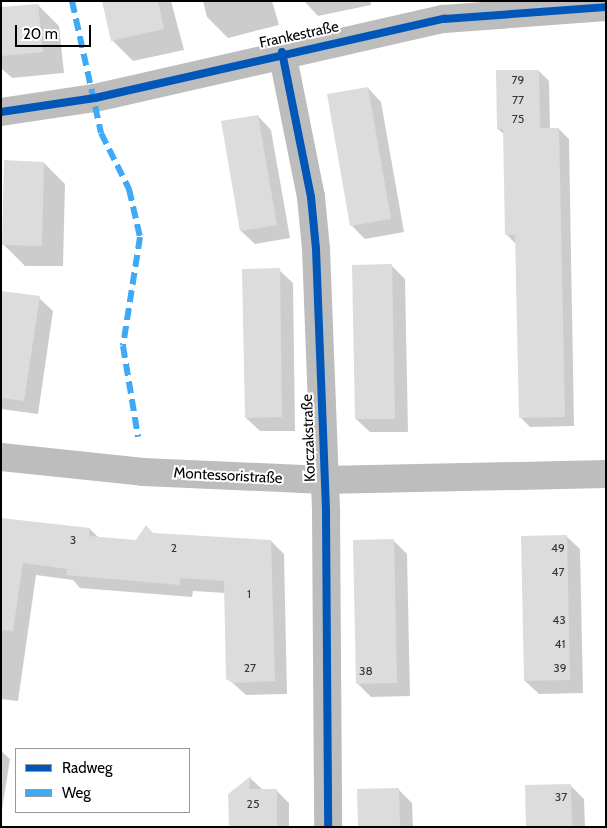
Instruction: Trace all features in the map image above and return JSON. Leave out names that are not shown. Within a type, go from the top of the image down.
[{"type":"street","name":"Frankestraße","points":[[1,112],[94,98],[282,52],[444,19],[606,7]]},
{"type":"street","name":"Korczakstraße","points":[[282,52],[311,197],[324,480],[328,827]]},
{"type":"street","name":"Montessoristraße","points":[[1,457],[143,472],[324,480],[606,474]]},
{"type":"building","points":[[102,1],[158,1],[164,29],[111,41]]},
{"type":"building","points":[[38,4],[43,52],[1,56],[1,7]]},
{"type":"building","points":[[496,70],[539,70],[540,128],[559,128],[565,417],[519,418],[515,235],[505,235],[503,129],[497,129]]},
{"type":"building","points":[[368,87],[391,219],[350,226],[327,94]]},
{"type":"building","points":[[258,115],[277,225],[240,231],[221,121]]},
{"type":"building","points":[[4,160],[44,162],[42,246],[2,245]]},
{"type":"building","points":[[392,264],[395,419],[355,419],[352,265]]},
{"type":"building","points":[[280,268],[282,417],[245,418],[242,269]]},
{"type":"building","points":[[1,291],[40,296],[24,401],[1,398]]},
{"type":"building","points":[[1,518],[90,528],[89,536],[136,540],[146,525],[153,533],[271,540],[275,681],[233,683],[226,679],[224,581],[180,578],[180,585],[66,575],[67,569],[23,563],[13,631],[1,630]]},
{"type":"building","points":[[567,535],[570,680],[524,681],[521,536]]},
{"type":"building","points":[[394,539],[397,683],[356,684],[353,540]]},
{"type":"building","points":[[251,776],[249,789],[277,789],[277,827],[229,827],[228,794]]},
{"type":"building","points":[[571,784],[572,827],[526,827],[525,785]]},
{"type":"building","points":[[399,788],[400,827],[358,827],[357,789]]},
{"type":"marked path","points":[[72,1],[101,133],[129,189],[140,237],[123,346],[138,437]]},
{"type":"cycle path","points":[[1,112],[95,98],[444,19],[606,7]]},
{"type":"cycle path","points":[[282,52],[311,197],[316,249],[326,514],[328,827]]}]
